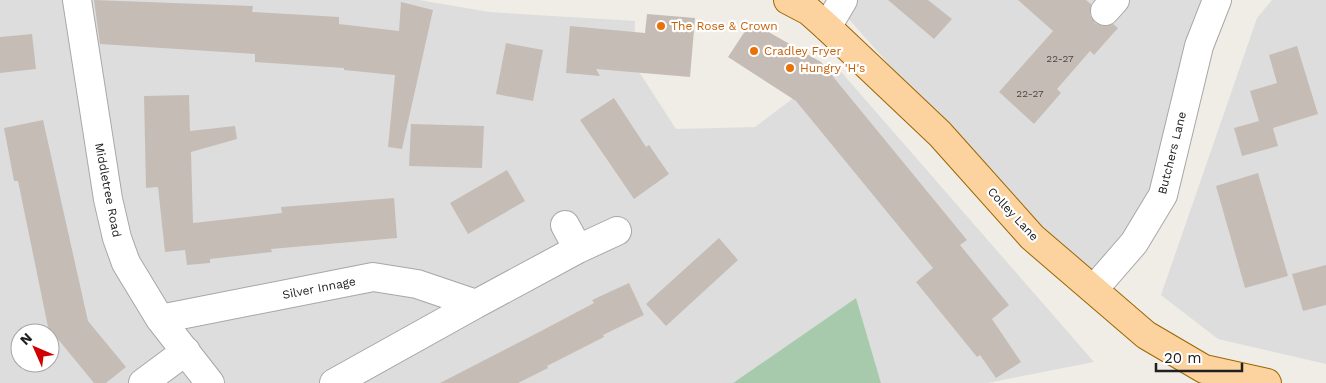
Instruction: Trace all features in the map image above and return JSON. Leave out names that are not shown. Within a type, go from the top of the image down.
[{"type":"main road","name":"Colley Lane","points":[[788,0],[809,11],[827,27],[940,134],[1032,237],[1094,288],[1146,335],[1202,376],[1266,383]]},
{"type":"street","name":"Middletree Road","points":[[77,0],[108,200],[117,238],[126,263],[160,318],[210,383]]},
{"type":"street","points":[[827,27],[843,0]]},
{"type":"street","name":"Butchers Lane","points":[[1094,288],[1134,243],[1163,195],[1199,46],[1217,0]]},
{"type":"street","points":[[565,225],[578,249]]},
{"type":"street","points":[[334,383],[578,249],[617,231]]},
{"type":"street","name":"Silver Innage","points":[[160,318],[373,277],[417,284],[476,304]]},
{"type":"street","points":[[143,383],[186,351]]},
{"type":"shaded area","points":[[0,0],[419,0],[489,12],[635,21],[634,64],[676,129],[755,127],[836,66],[1094,362],[987,383],[881,383],[856,298],[733,383],[0,383]]},
{"type":"shaded area","points":[[832,0],[1204,0],[1158,193],[1095,277],[1036,231]]},
{"type":"shaded area","points":[[1272,0],[1326,0],[1326,364],[1218,339],[1161,295],[1257,18]]},
{"type":"green space","points":[[856,298],[881,383],[733,383]]},
{"type":"building","points":[[94,0],[253,6],[252,12],[339,17],[339,24],[399,31],[401,2],[433,10],[402,149],[388,147],[395,75],[344,70],[344,68],[255,62],[255,54],[100,44]]},
{"type":"building","points":[[888,0],[928,0],[952,19],[934,39]]},
{"type":"building","points":[[1018,0],[1086,0],[1091,4],[1090,15],[1095,23],[1102,26],[1113,24],[1118,28],[1094,55],[1090,51],[1057,89],[1061,93],[1034,124],[999,92],[1053,31]]},
{"type":"building","points":[[647,14],[695,18],[690,77],[596,69],[600,76],[566,73],[570,26],[645,33]]},
{"type":"building","points":[[751,22],[821,62],[967,240],[960,245],[1009,305],[992,319],[1021,362],[996,378],[980,355],[977,357],[916,282],[933,268],[796,101],[728,57]]},
{"type":"building","points":[[32,34],[36,69],[0,73],[0,37]]},
{"type":"building","points":[[506,43],[543,50],[533,101],[496,94]]},
{"type":"building","points":[[1297,46],[1318,114],[1273,128],[1278,146],[1242,156],[1234,128],[1259,121],[1250,91],[1277,83],[1269,55]]},
{"type":"building","points":[[189,95],[190,131],[235,126],[237,139],[191,152],[193,223],[282,213],[281,207],[394,198],[397,238],[271,249],[272,252],[210,259],[210,263],[187,265],[185,250],[165,252],[158,187],[146,188],[144,96]]},
{"type":"building","points":[[614,98],[646,147],[649,145],[669,174],[634,199],[580,120]]},
{"type":"building","points":[[43,120],[88,321],[126,367],[106,383],[94,383],[60,342],[60,323],[47,323],[18,181],[14,181],[4,128]]},
{"type":"building","points":[[411,124],[484,126],[482,168],[409,166]]},
{"type":"building","points":[[507,170],[525,201],[468,234],[450,203]]},
{"type":"building","points":[[1258,173],[1288,276],[1245,288],[1216,186]]},
{"type":"building","points":[[719,238],[738,260],[666,326],[646,304]]},
{"type":"building","points":[[1326,265],[1326,305],[1303,311],[1292,274]]},
{"type":"building","points":[[629,283],[644,315],[603,335],[604,337],[547,366],[548,368],[518,383],[440,383],[594,303],[592,300]]},
{"type":"place","name":"The Rose & Crown","points":[[661,26]]},
{"type":"place","name":"Cradley Fryer","points":[[754,51]]},
{"type":"place","name":"Hungry 'H's","points":[[790,68]]}]
